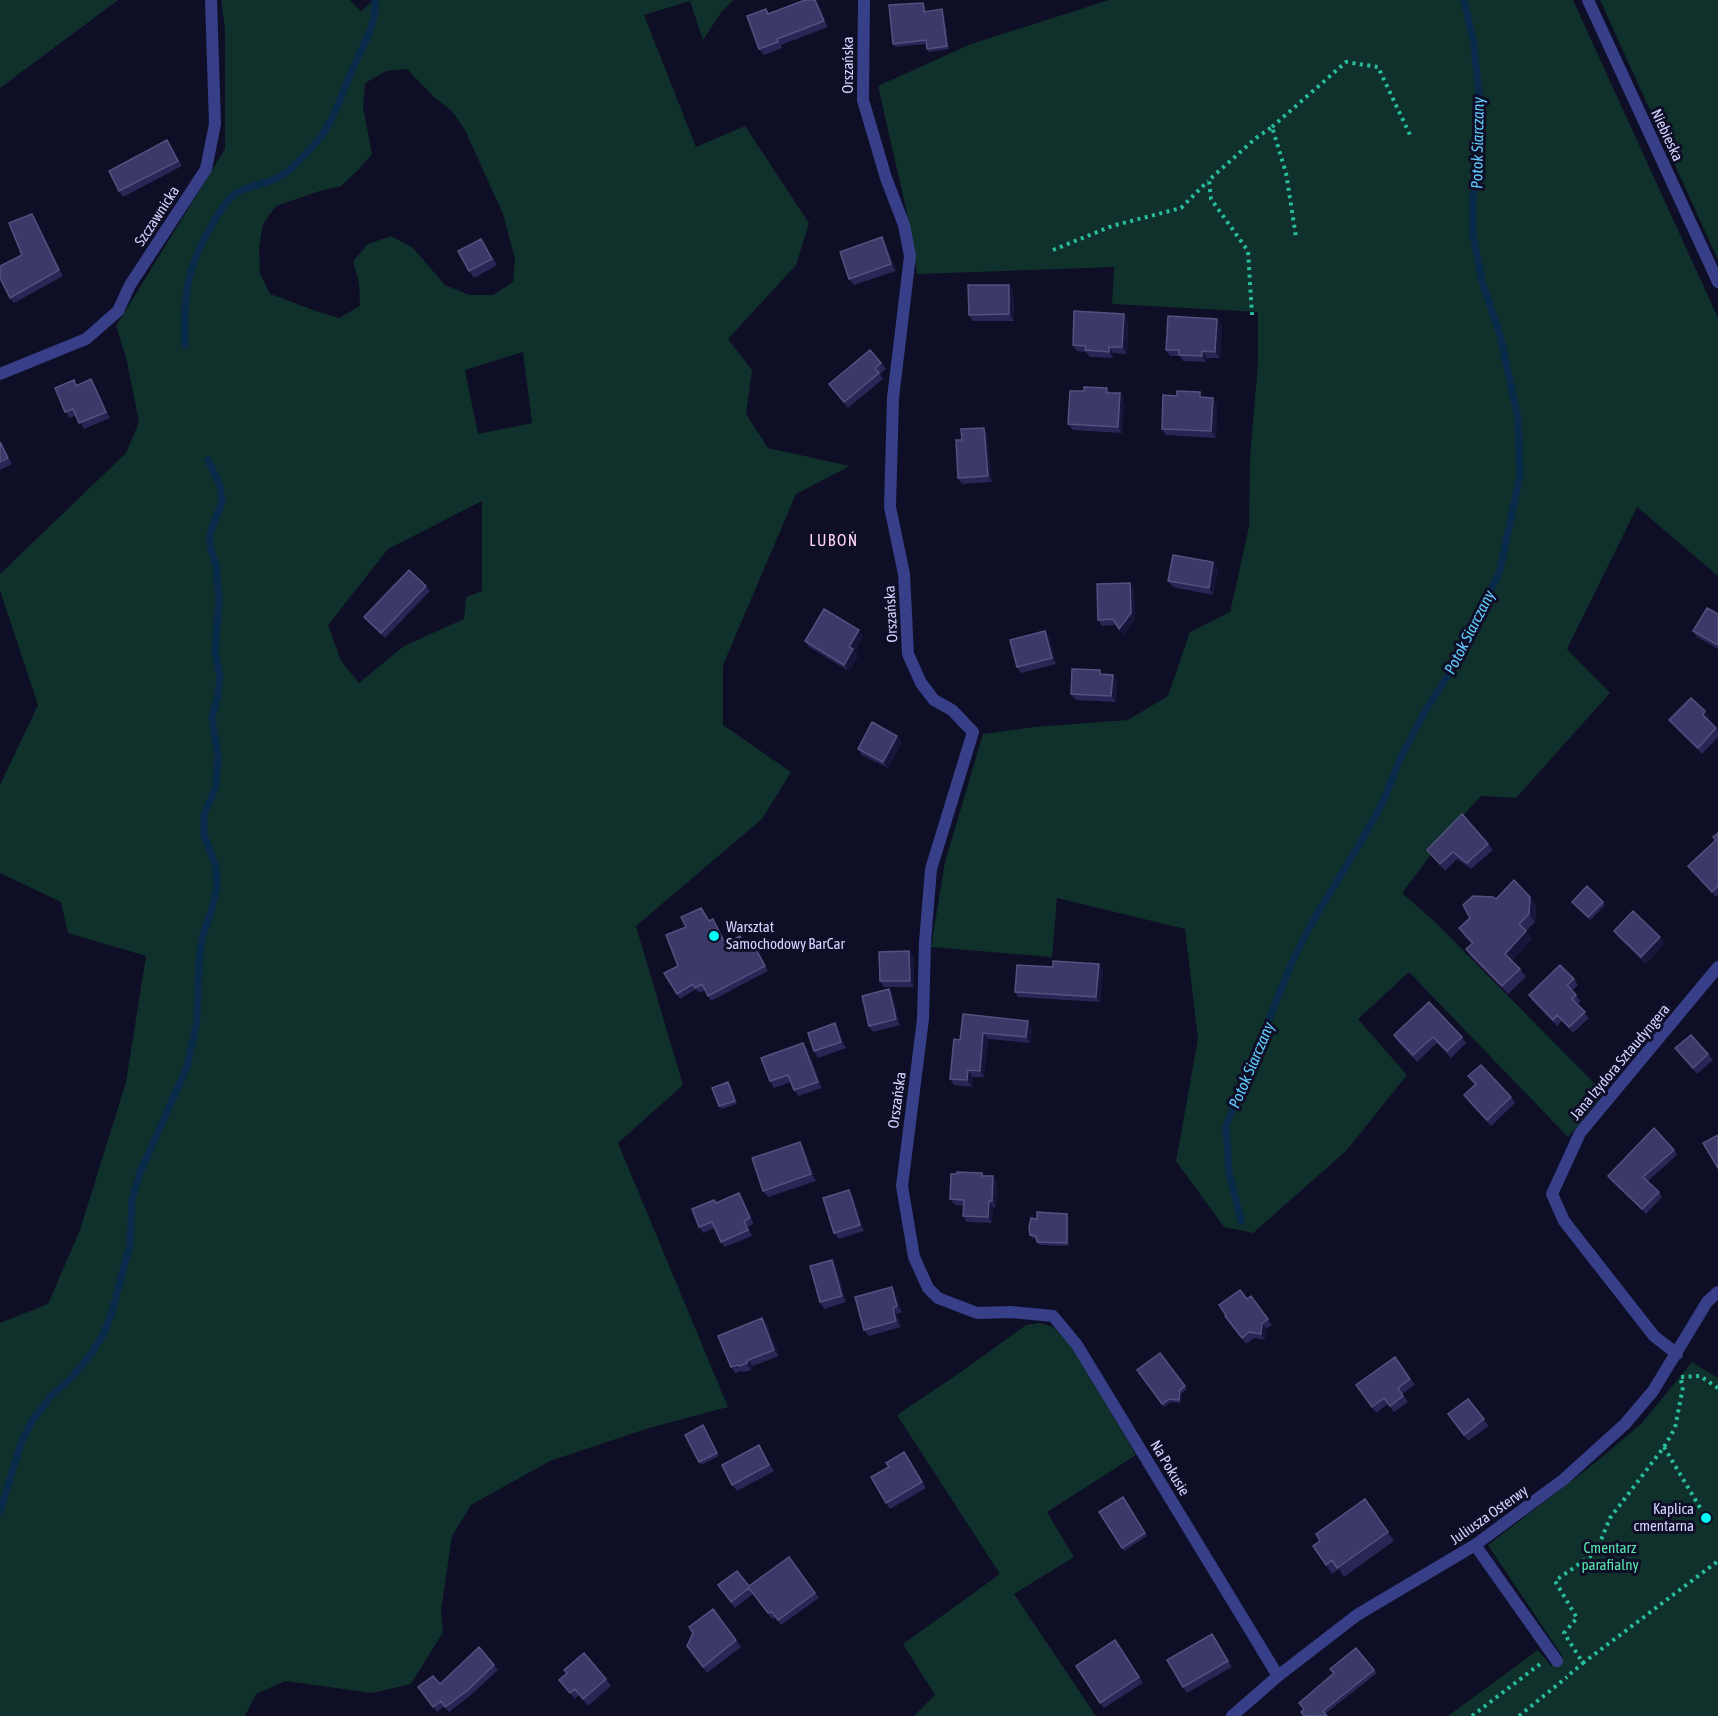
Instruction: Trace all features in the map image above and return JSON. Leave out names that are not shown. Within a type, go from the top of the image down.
[{"type":"street","name":"Szczawnicka","points":[[0,374],[86,339],[118,311],[130,285],[206,169],[215,124],[211,0]]},
{"type":"street","name":"Orszańska","points":[[864,0],[863,100],[886,178],[904,225],[910,256],[893,398],[890,507],[904,574],[908,654],[921,683],[934,700],[952,710],[973,732],[932,869],[925,942],[923,1019],[902,1186],[914,1257],[928,1288],[938,1298],[977,1313],[1011,1312]]},
{"type":"street","name":"Niebieska","points":[[1588,0],[1718,282]]},
{"type":"street","name":"Jana Izydora Sztaudyngera","points":[[1677,1354],[1654,1336],[1564,1221],[1552,1194],[1580,1133],[1718,966]]},
{"type":"street","name":"Juliusza Osterwy","points":[[1232,1716],[1278,1676],[1357,1615],[1475,1545],[1563,1480],[1625,1424],[1653,1391],[1707,1302],[1718,1292]]},
{"type":"street","name":"Na Pokusie","points":[[1011,1312],[1053,1316],[1077,1345],[1278,1676]]},
{"type":"street","points":[[1475,1545],[1555,1658]]},
{"type":"path","points":[[1053,250],[1112,226],[1181,208],[1256,138],[1346,63],[1378,68],[1411,137]]},
{"type":"path","points":[[1272,127],[1286,173],[1296,237]]},
{"type":"path","points":[[1209,180],[1210,199],[1248,251],[1252,315]]},
{"type":"path","points":[[1583,1663],[1564,1633],[1577,1618],[1555,1581],[1596,1552],[1610,1518],[1664,1447],[1675,1428],[1683,1387],[1680,1377],[1700,1376],[1718,1388]]},
{"type":"path","points":[[1664,1447],[1702,1511]]},
{"type":"path","points":[[1519,1716],[1583,1663],[1718,1561]]},
{"type":"path","points":[[1472,1716],[1555,1658],[1568,1676]]},
{"type":"green space","points":[[0,0],[118,0],[0,88]]},
{"type":"green space","points":[[221,0],[350,0],[361,11],[374,0],[734,0],[722,11],[703,40],[690,1],[644,15],[696,147],[745,126],[809,223],[796,265],[728,339],[752,370],[746,414],[768,448],[850,466],[796,494],[723,665],[723,725],[791,772],[762,819],[636,926],[683,1085],[618,1143],[728,1407],[649,1428],[550,1461],[471,1505],[452,1536],[441,1610],[443,1632],[411,1684],[372,1693],[285,1681],[256,1694],[245,1716],[0,1716],[0,1323],[48,1304],[80,1230],[126,1082],[146,956],[68,933],[61,902],[0,873],[0,785],[38,705],[0,590],[0,574],[126,453],[139,422],[126,357],[116,326],[225,149],[225,29]],"holes":[[[407,69],[433,96],[452,111],[465,130],[503,214],[515,259],[513,282],[493,295],[469,295],[445,285],[413,248],[391,236],[368,244],[353,261],[359,283],[360,306],[339,318],[270,294],[260,273],[259,248],[263,224],[276,206],[341,186],[357,171],[372,154],[363,107],[365,83],[386,71]],[[523,352],[532,423],[478,434],[465,370]],[[482,501],[482,591],[466,597],[464,619],[404,646],[359,683],[341,661],[328,625],[388,549]]]},
{"type":"green space","points":[[1109,0],[1573,0],[1718,318],[1718,576],[1637,507],[1567,649],[1610,693],[1516,798],[1481,796],[1449,831],[1402,893],[1434,921],[1605,1094],[1568,1137],[1409,972],[1358,1019],[1407,1075],[1347,1150],[1253,1233],[1224,1227],[1176,1161],[1198,1039],[1185,929],[1057,898],[1052,957],[931,947],[945,862],[983,734],[1034,727],[1128,720],[1168,696],[1190,632],[1230,612],[1249,527],[1250,458],[1258,363],[1258,312],[1112,304],[1114,267],[917,274],[909,222],[878,86],[971,44]]},
{"type":"green space","points":[[1600,0],[1718,0],[1718,260]]},
{"type":"green space","points":[[1039,1323],[1053,1327],[1070,1344],[1136,1455],[1047,1512],[1074,1557],[1014,1594],[1096,1716],[914,1716],[935,1695],[903,1644],[1000,1574],[897,1415],[1026,1325]]},
{"type":"green space","name":"Cmentarz parafialny","points":[[1692,1362],[1718,1378],[1718,1716],[1448,1716],[1538,1650],[1551,1666],[1563,1657],[1488,1545],[1595,1463],[1642,1423]]},
{"type":"building","points":[[805,0],[815,0],[824,21],[777,39],[778,42],[759,49],[747,16],[766,9],[768,14]]},
{"type":"building","points":[[923,3],[924,12],[942,9],[947,46],[927,49],[926,40],[893,44],[889,5]]},
{"type":"building","points":[[167,140],[178,161],[119,191],[109,171]]},
{"type":"building","points":[[32,214],[59,270],[10,298],[0,278],[0,266],[22,255],[9,223]]},
{"type":"building","points":[[882,237],[891,264],[849,279],[840,252]]},
{"type":"building","points":[[481,239],[492,259],[469,271],[458,251]]},
{"type":"building","points":[[968,285],[1009,285],[1009,314],[969,315]]},
{"type":"building","points":[[1074,311],[1124,314],[1122,347],[1109,347],[1109,352],[1085,350],[1086,346],[1073,345]]},
{"type":"building","points":[[1168,316],[1217,319],[1215,352],[1202,351],[1202,356],[1179,355],[1179,350],[1166,350]]},
{"type":"building","points":[[870,350],[881,363],[875,368],[879,373],[844,402],[829,384]]},
{"type":"building","points":[[91,379],[106,412],[79,423],[73,409],[65,412],[55,388],[74,380],[76,386]]},
{"type":"building","points":[[1084,387],[1107,388],[1106,393],[1120,393],[1118,427],[1068,424],[1070,391],[1084,391]]},
{"type":"building","points":[[1177,391],[1200,392],[1200,397],[1213,398],[1211,431],[1162,429],[1163,395],[1177,396]]},
{"type":"building","points":[[984,428],[988,476],[958,478],[956,440],[962,440],[961,429]]},
{"type":"building","points":[[0,442],[8,458],[0,462]]},
{"type":"building","points":[[1173,555],[1213,562],[1209,588],[1168,581]]},
{"type":"building","points":[[409,570],[426,586],[381,633],[364,617]]},
{"type":"building","points":[[1130,583],[1131,613],[1119,629],[1113,619],[1098,620],[1097,584]]},
{"type":"building","points":[[1707,608],[1718,614],[1718,645],[1693,631]]},
{"type":"building","points":[[824,609],[859,630],[849,647],[853,649],[844,665],[805,641]]},
{"type":"building","points":[[1045,631],[1052,658],[1017,667],[1010,640]]},
{"type":"building","points":[[1072,669],[1100,670],[1100,674],[1113,675],[1111,696],[1071,694]]},
{"type":"building","points":[[1691,698],[1705,711],[1703,715],[1716,728],[1698,748],[1669,720]]},
{"type":"building","points":[[872,722],[897,736],[883,762],[858,749]]},
{"type":"building","points":[[1462,814],[1488,844],[1467,863],[1453,852],[1440,864],[1427,850]]},
{"type":"building","points":[[1718,833],[1718,886],[1712,892],[1688,866],[1716,840],[1713,837]]},
{"type":"building","points":[[1514,880],[1530,897],[1529,914],[1519,924],[1526,931],[1505,954],[1520,969],[1502,986],[1466,949],[1473,943],[1459,928],[1470,918],[1463,905],[1473,896],[1496,899]]},
{"type":"building","points":[[1587,886],[1603,902],[1588,917],[1572,902]]},
{"type":"building","points":[[701,908],[709,921],[713,919],[725,944],[740,936],[744,944],[751,940],[765,966],[708,996],[702,984],[695,988],[693,984],[677,994],[664,973],[678,966],[666,935],[686,927],[681,917]]},
{"type":"building","points":[[1633,911],[1660,937],[1641,957],[1614,931]]},
{"type":"building","points":[[909,951],[910,981],[880,981],[879,952]]},
{"type":"building","points":[[1053,961],[1099,964],[1096,997],[1015,992],[1017,965],[1053,967]]},
{"type":"building","points":[[1560,965],[1574,979],[1567,985],[1576,995],[1572,999],[1585,1012],[1569,1027],[1557,1015],[1553,1020],[1529,995]]},
{"type":"building","points":[[889,989],[896,1019],[869,1026],[862,996]]},
{"type":"building","points":[[1429,1002],[1462,1037],[1447,1051],[1433,1037],[1413,1055],[1394,1035]]},
{"type":"building","points":[[963,1014],[1028,1021],[1026,1037],[983,1033],[980,1071],[968,1070],[967,1080],[950,1079],[954,1039],[960,1040]]},
{"type":"building","points":[[835,1023],[841,1042],[814,1051],[808,1033]]},
{"type":"building","points":[[1691,1035],[1708,1054],[1693,1068],[1675,1048]]},
{"type":"building","points":[[803,1043],[818,1082],[794,1090],[788,1075],[770,1081],[761,1058]]},
{"type":"building","points":[[1481,1065],[1511,1097],[1487,1120],[1464,1095],[1476,1084],[1468,1076]]},
{"type":"building","points":[[728,1082],[735,1101],[719,1106],[712,1088]]},
{"type":"building","points":[[1654,1128],[1674,1150],[1643,1177],[1659,1192],[1642,1209],[1608,1176]]},
{"type":"building","points":[[1718,1135],[1718,1168],[1703,1143]]},
{"type":"building","points":[[800,1142],[811,1174],[763,1191],[752,1158]]},
{"type":"building","points":[[957,1172],[993,1176],[992,1201],[989,1201],[988,1217],[963,1216],[964,1200],[950,1199],[951,1174],[957,1174]]},
{"type":"building","points":[[849,1190],[860,1225],[834,1233],[823,1198]]},
{"type":"building","points":[[739,1193],[750,1218],[744,1221],[748,1230],[721,1242],[712,1222],[699,1227],[692,1209],[714,1200],[716,1203]]},
{"type":"building","points":[[1037,1212],[1067,1214],[1067,1243],[1037,1242],[1036,1236],[1030,1235],[1031,1218],[1037,1219]]},
{"type":"building","points":[[832,1260],[842,1296],[820,1302],[810,1266]]},
{"type":"building","points":[[892,1287],[897,1306],[893,1308],[896,1321],[864,1330],[855,1297]]},
{"type":"building","points":[[1240,1290],[1247,1299],[1251,1296],[1268,1319],[1262,1323],[1261,1334],[1249,1332],[1242,1338],[1219,1305]]},
{"type":"building","points":[[762,1318],[774,1350],[748,1360],[740,1366],[731,1367],[718,1336]]},
{"type":"building","points":[[1160,1353],[1185,1386],[1180,1390],[1179,1400],[1169,1399],[1162,1404],[1137,1370]]},
{"type":"building","points":[[1395,1357],[1410,1379],[1398,1388],[1403,1396],[1390,1406],[1384,1398],[1372,1407],[1356,1385]]},
{"type":"building","points":[[1468,1399],[1484,1419],[1464,1435],[1448,1414]]},
{"type":"building","points":[[703,1425],[717,1453],[699,1462],[685,1435]]},
{"type":"building","points":[[759,1445],[769,1465],[732,1485],[722,1465]]},
{"type":"building","points":[[904,1452],[922,1482],[886,1503],[871,1477],[889,1467],[886,1463]]},
{"type":"building","points":[[1123,1497],[1145,1533],[1122,1548],[1099,1512]]},
{"type":"building","points":[[1365,1499],[1388,1532],[1337,1568],[1332,1560],[1326,1565],[1313,1546],[1320,1541],[1316,1534]]},
{"type":"building","points":[[789,1557],[815,1593],[778,1620],[772,1612],[768,1613],[749,1588],[731,1602],[718,1585],[737,1571],[749,1586]]},
{"type":"building","points":[[713,1609],[736,1640],[703,1667],[687,1646],[693,1633],[689,1627]]},
{"type":"building","points":[[1212,1634],[1228,1661],[1183,1687],[1167,1660]]},
{"type":"building","points":[[1115,1640],[1139,1677],[1100,1703],[1076,1666]]},
{"type":"building","points":[[479,1647],[494,1665],[468,1690],[445,1707],[441,1701],[433,1707],[418,1687],[433,1676],[440,1684]]},
{"type":"building","points":[[1356,1648],[1374,1670],[1323,1711],[1327,1716],[1304,1716],[1301,1712],[1304,1709],[1299,1703],[1334,1673],[1330,1669]]},
{"type":"building","points":[[584,1653],[606,1679],[583,1699],[575,1689],[570,1693],[559,1680],[567,1673],[564,1670]]},
{"type":"waterway","points":[[185,345],[188,282],[204,239],[225,204],[235,194],[284,174],[321,137],[332,118],[368,35],[374,18],[375,0]]},
{"type":"waterway","name":"Potok Siarczany","points":[[1241,1221],[1229,1172],[1226,1126],[1292,962],[1311,924],[1382,804],[1401,757],[1424,713],[1462,653],[1500,570],[1520,476],[1518,418],[1500,335],[1482,281],[1473,235],[1473,197],[1480,161],[1481,111],[1473,39],[1464,0]]},
{"type":"waterway","points":[[0,1512],[21,1443],[32,1421],[51,1396],[72,1377],[91,1354],[104,1333],[130,1244],[132,1200],[139,1175],[187,1067],[197,1020],[202,938],[217,887],[216,867],[204,835],[204,815],[216,786],[218,755],[212,718],[220,676],[215,652],[219,599],[216,565],[210,547],[210,533],[222,502],[220,486],[208,460]]},
{"type":"place","name":"Warsztat Samochodowy BarCar","points":[[714,936]]},
{"type":"place","name":"Kaplica cmentarna","points":[[1706,1518]]},
{"type":"district","name":"LUBOŃ","points":[[834,540]]}]
